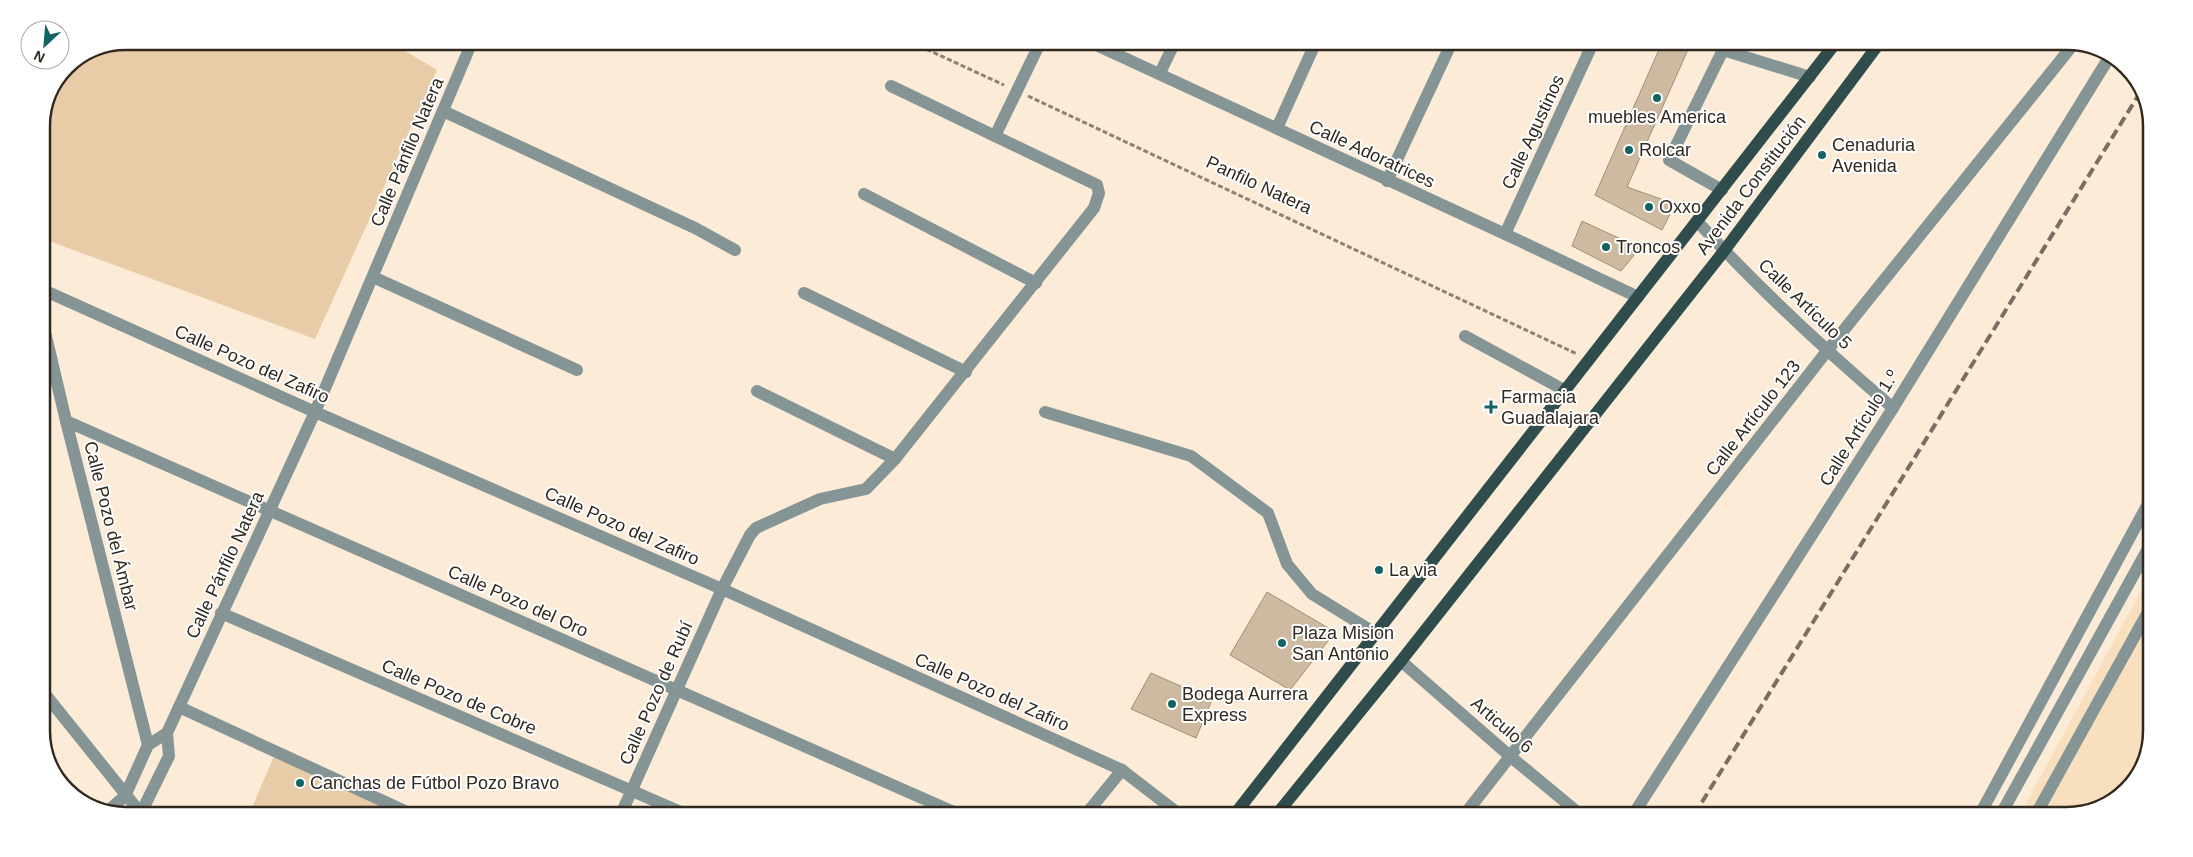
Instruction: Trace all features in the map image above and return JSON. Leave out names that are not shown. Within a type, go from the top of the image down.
[{"type":"main road","name":"Avenida Constitución","points":[[1239,807],[1830,50]]},
{"type":"main road","name":"Avenida Constitución","points":[[1283,807],[1401,661],[1724,251],[1874,50]]},
{"type":"street","name":"Calle Pánfilo Natera","points":[[169,756],[167,733],[178,707],[221,613],[271,512],[374,277],[469,50]]},
{"type":"street","points":[[892,86],[995,136],[1036,50]]},
{"type":"street","name":"Calle Adoratrices","points":[[1106,50],[1160,73],[1638,298]]},
{"type":"street","points":[[1160,73],[1171,50]]},
{"type":"street","points":[[1277,128],[1312,50]]},
{"type":"street","points":[[1387,180],[1448,50]]},
{"type":"street","name":"Calle Agustinos","points":[[1505,234],[1590,50]]},
{"type":"street","points":[[1722,190],[1669,160],[1723,50],[1810,77]]},
{"type":"street","name":"Calle Artículo 123","points":[[1471,807],[1827,351],[2069,50]]},
{"type":"street","name":"Calle Artículo 1.º","points":[[1638,807],[1893,408],[2107,62]]},
{"type":"street","points":[[443,111],[695,228],[735,250]]},
{"type":"street","name":"Calle Pozo de Rubí","points":[[624,807],[722,589],[740,552],[756,528],[820,500],[866,489],[895,459],[966,372],[1094,208],[1099,193],[1097,185],[995,136]]},
{"type":"street","points":[[864,194],[1036,283]]},
{"type":"street","name":"Calle Artículo 5","points":[[1697,221],[1724,251],[1827,351],[1893,408]]},
{"type":"street","points":[[374,277],[577,370]]},
{"type":"street","points":[[804,292],[966,372]]},
{"type":"street","name":"Calle Pozo del Zafiro","points":[[50,293],[315,412],[722,589],[1122,770],[1170,807]]},
{"type":"street","points":[[1465,336],[1564,390]]},
{"type":"street","name":"Calle Pozo del Ámbar","points":[[50,353],[148,745]]},
{"type":"street","points":[[757,391],[895,459]]},
{"type":"street","points":[[1045,412],[1191,456],[1268,513],[1287,564],[1312,594],[1375,633]]},
{"type":"street","name":"Calle Pozo del Oro","points":[[66,421],[942,807]]},
{"type":"street","points":[[1984,807],[2143,513]]},
{"type":"street","points":[[2005,807],[2143,558]]},
{"type":"street","name":"Calle Pozo de Cobre","points":[[221,613],[671,807]]},
{"type":"street","points":[[2039,807],[2143,621]]},
{"type":"street","name":"Articulo 6","points":[[1401,661],[1571,807]]},
{"type":"street","points":[[50,699],[125,796],[137,807]]},
{"type":"street","points":[[178,707],[396,807]]},
{"type":"street","points":[[113,806],[125,796],[148,745],[167,733]]},
{"type":"street","points":[[143,807],[169,756],[148,745]]},
{"type":"street","points":[[1093,807],[1122,770]]},
{"type":"path","name":"Panfilo Natera","points":[[928,50],[1589,360]]},
{"type":"shaded area","points":[[126,50],[403,50],[437,70],[315,339],[50,241],[51,111],[63,84],[72,72],[97,56],[111,51]]},
{"type":"shaded area","points":[[2143,587],[2143,731],[2139,756],[2135,765],[2121,785],[2096,801],[2067,807],[2024,807]]},
{"type":"shaded area","name":"Canchas de Fútbol Pozo Bravo","points":[[275,754],[392,807],[252,807]]},
{"type":"building","points":[[1659,50],[1688,50],[1627,187],[1675,204],[1662,230],[1595,195]]},
{"type":"building","name":"Troncos","points":[[1582,221],[1640,248],[1621,271],[1572,246]]},
{"type":"building","name":"Plaza Mision San Antonio","points":[[1267,592],[1335,632],[1290,690],[1230,655]]},
{"type":"building","name":"Bodega Aurrera Express","points":[[1151,673],[1212,700],[1196,738],[1131,709]]},
{"type":"railway","points":[[1699,807],[2137,97]]},
{"type":"place","name":"muebles America","points":[[1657,98]]},
{"type":"place","name":"Rolcar","points":[[1629,150]]},
{"type":"place","name":"Cenaduria Avenida","points":[[1822,155]]},
{"type":"place","name":"Oxxo","points":[[1649,207]]},
{"type":"place","name":"Troncos","points":[[1606,247]]},
{"type":"place","name":"Farmacia Guadalajara","points":[[1491,407]]},
{"type":"place","name":"La via","points":[[1379,570]]},
{"type":"place","name":"Plaza Mision San Antonio","points":[[1282,643]]},
{"type":"place","name":"Bodega Aurrera Express","points":[[1172,704]]},
{"type":"place","name":"Canchas de Fútbol Pozo Bravo","points":[[300,783]]}]
